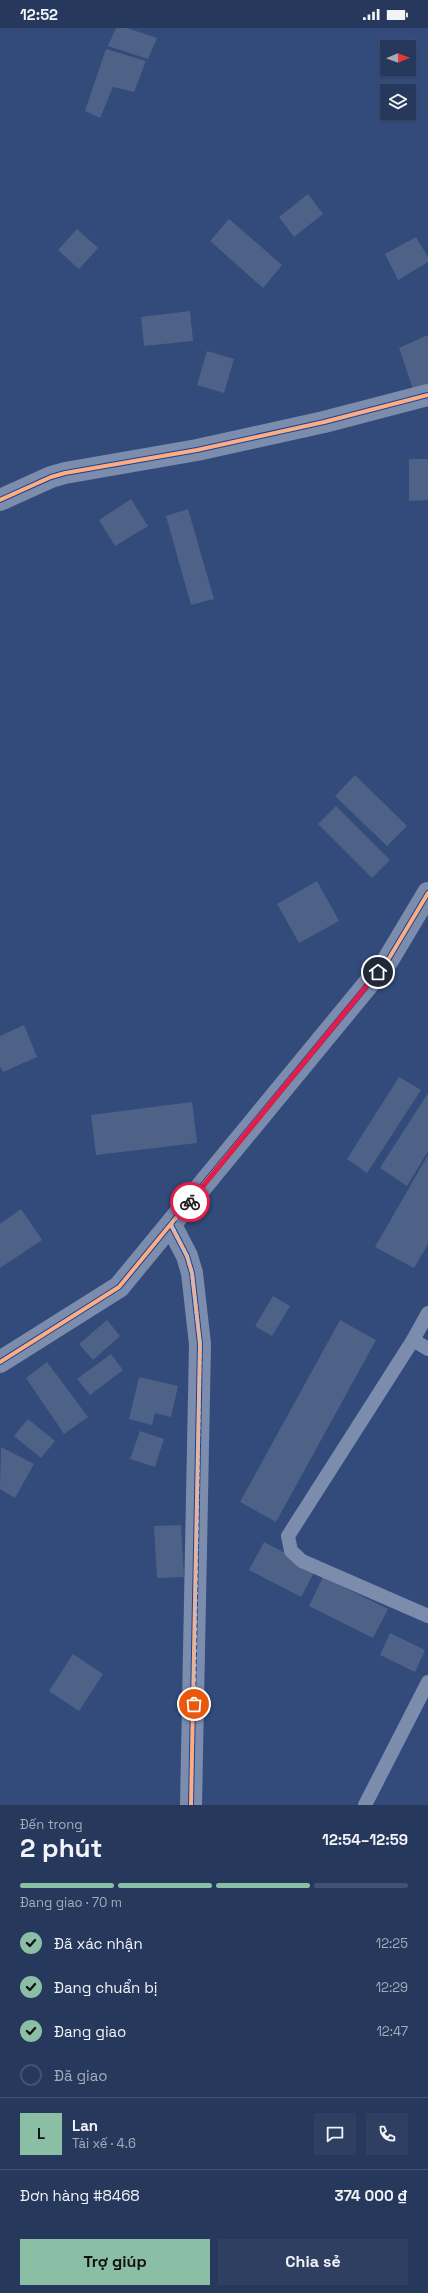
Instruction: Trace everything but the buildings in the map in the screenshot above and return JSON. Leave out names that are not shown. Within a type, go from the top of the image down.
[{"type":"street","points":[[0,500],[51,477],[66,473],[197,450],[324,422],[428,395]]},
{"type":"street","points":[[0,1362],[119,1287],[388,960],[428,893]]},
{"type":"street","points":[[171,1225],[187,1256],[192,1273],[200,1344],[192,1805]]},
{"type":"lane","points":[[428,1313],[413,1340],[288,1536],[291,1551],[302,1560],[428,1616]]},
{"type":"lane","points":[[413,1340],[428,1349]]},
{"type":"lane","points":[[365,1805],[428,1682]]},
{"type":"cycle path","points":[[0,500],[51,477],[65,473],[197,450],[324,422],[428,395]]},
{"type":"cycle path","points":[[0,1362],[119,1287],[388,960],[428,893]]},
{"type":"cycle path","points":[[171,1225],[187,1256],[192,1273],[200,1344],[191,1805]]},
{"type":"way so far","points":[[190,1202],[171,1225],[187,1256],[192,1273],[200,1344],[194,1704]]},
{"type":"route","points":[[190,1202],[378,972]]}]
